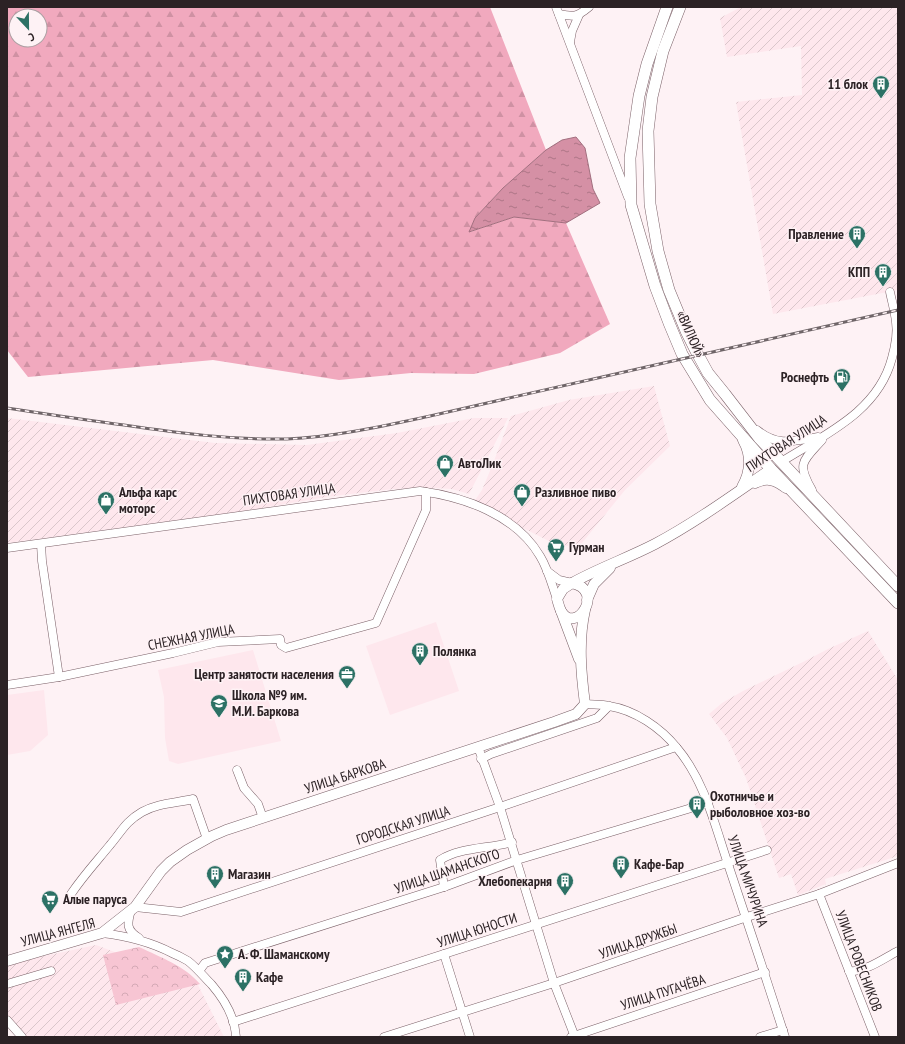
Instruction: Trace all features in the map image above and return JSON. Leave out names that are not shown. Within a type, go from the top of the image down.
[{"type":"highway","name":"«ВИЛЮЙ»","points":[[667,7],[647,64],[639,96],[630,158],[631,205],[655,286],[669,324],[682,354],[710,400],[796,495],[898,603]]},
{"type":"highway","name":"«ВИЛЮЙ»","points":[[680,7],[663,51],[652,97],[648,131],[650,204],[658,251],[670,290],[686,331],[708,373],[781,462],[898,586]]},
{"type":"highway","name":"ПИХТОВАЯ УЛИЦА","points":[[771,468],[781,462]]},
{"type":"main road","points":[[739,433],[748,451],[750,462],[747,478],[739,492]]},
{"type":"main road","name":"ПИХТОВАЯ УЛИЦА","points":[[572,583],[657,543],[739,492],[771,468]]},
{"type":"main road","points":[[739,492],[762,480],[772,480],[781,484],[796,495]]},
{"type":"main road","name":"ПИХТОВАЯ УЛИЦА","points":[[587,600],[594,584],[614,564]]},
{"type":"main road","points":[[580,663],[557,599],[563,589],[572,583],[584,588],[587,595],[582,625],[580,663],[585,704]]},
{"type":"main road","points":[[561,611],[567,616],[573,618],[580,616],[584,610]]},
{"type":"main road","name":"УЛИЦА БАРКОВА","points":[[102,933],[133,909],[161,871],[179,855],[207,839],[226,830],[567,718],[576,714],[585,704]]},
{"type":"main road","name":"УЛИЦА ЯНГЕЛЯ","points":[[7,961],[102,933]]},
{"type":"street","points":[[570,43],[572,30],[579,15],[589,7]]},
{"type":"street","points":[[557,10],[572,16],[579,15]]},
{"type":"street","points":[[557,10],[631,205]]},
{"type":"street","name":"ПИХТОВАЯ УЛИЦА","points":[[781,462],[802,448],[826,435],[849,419],[864,406],[876,392],[889,370],[896,345],[897,322],[890,292]]},
{"type":"street","points":[[889,370],[898,357]]},
{"type":"street","points":[[747,422],[763,435],[776,441],[793,442],[826,435]]},
{"type":"street","points":[[820,502],[804,476],[803,470],[806,458],[826,435]]},
{"type":"street","name":"ПИХТОВАЯ УЛИЦА","points":[[7,548],[410,492],[426,492],[466,501],[490,511],[500,517],[526,538],[541,558],[557,599]]},
{"type":"street","name":"СНЕЖНАЯ УЛИЦА","points":[[7,684],[59,677],[218,642],[280,639],[281,645],[286,648],[376,623],[426,510],[426,492]]},
{"type":"street","points":[[41,544],[43,568],[59,677]]},
{"type":"street","name":"ПИХТОВАЯ УЛИЦА","points":[[546,570],[559,580],[572,583]]},
{"type":"street","name":"УЛИЦА МИЧУРИНА","points":[[585,704],[609,706],[622,709],[647,722],[676,747],[691,767],[708,803],[747,917],[784,1034]]},
{"type":"street","points":[[481,759],[491,754],[597,718],[609,706]]},
{"type":"street","points":[[478,747],[481,759],[512,842],[554,983],[573,1037]]},
{"type":"street","name":"ГОРОДСКАЯ УЛИЦА","points":[[133,909],[181,912],[500,807],[676,747]]},
{"type":"street","points":[[237,770],[244,788],[258,804],[264,818]]},
{"type":"street","points":[[71,894],[81,879],[115,840],[127,822],[143,811],[164,804],[193,799],[207,839]]},
{"type":"street","name":"УЛИЦА ШАМАНСКОГО","points":[[199,971],[205,963],[444,887],[517,860],[708,803]]},
{"type":"street","points":[[444,887],[440,860],[447,856],[470,849],[490,847],[512,842]]},
{"type":"street","name":"УЛИЦА ЮНОСТИ","points":[[233,1022],[767,850]]},
{"type":"street","name":"УЛИЦА ДРУЖБЫ","points":[[384,1037],[554,983],[819,894],[898,863]]},
{"type":"street","name":"УЛИЦА РОВЕСНИКОВ","points":[[819,894],[875,1037]]},
{"type":"street","points":[[133,909],[128,920],[128,926],[133,934],[143,940]]},
{"type":"street","name":"УЛИЦА ЯНГЕЛЯ","points":[[102,933],[128,936],[143,940],[157,945],[187,961],[199,971],[219,993],[233,1022],[236,1037]]},
{"type":"street","points":[[849,971],[871,966],[898,951]]},
{"type":"street","points":[[444,954],[470,1037]]},
{"type":"street","points":[[7,984],[51,971]]},
{"type":"street","name":"УЛИЦА ПУГАЧЁВА","points":[[573,1037],[765,972]]},
{"type":"street","points":[[7,1020],[22,1037]]},
{"type":"street","points":[[760,1037],[784,1034]]},
{"type":"shaded area","points":[[741,7],[898,7],[898,290],[773,314],[736,102],[802,95],[801,46],[727,57],[720,18]]},
{"type":"shaded area","points":[[654,386],[670,446],[625,490],[582,543],[561,547],[473,503],[482,490],[511,416],[569,400]]},
{"type":"shaded area","points":[[7,418],[215,443],[307,445],[397,433],[474,418],[508,418],[469,494],[452,489],[419,487],[384,490],[326,497],[237,512],[7,543]]},
{"type":"shaded area","points":[[436,622],[459,691],[390,715],[366,646]]},
{"type":"shaded area","points":[[868,631],[898,680],[898,856],[825,879],[826,884],[798,895],[791,874],[779,878],[746,778],[727,738],[709,714],[722,703],[743,691]]},
{"type":"shaded area","name":"Школа №9 им. М.И. Баркова","points":[[253,650],[281,741],[178,764],[169,761],[165,738],[164,697],[158,670]]},
{"type":"shaded area","points":[[44,690],[48,735],[30,751],[7,755],[7,695]]},
{"type":"shaded area","points":[[96,945],[197,983],[224,1037],[26,1037],[7,1018],[7,964]]},
{"type":"green space","points":[[7,7],[490,7],[546,150],[503,188],[475,218],[470,232],[514,217],[566,223],[610,324],[560,353],[474,374],[411,373],[339,380],[213,360],[28,377],[7,350]]},
{"type":"green space","points":[[139,947],[180,967],[200,984],[116,1005],[103,955]]},
{"type":"water","points":[[576,137],[585,148],[593,189],[600,203],[566,223],[514,217],[469,232],[475,218],[503,188],[546,150],[562,140]]},
{"type":"railway","points":[[7,408],[185,433],[266,439],[305,438],[395,424],[898,310]]},
{"type":"place","name":"11 блок","points":[[881,99]]},
{"type":"place","name":"Правление","points":[[857,249]]},
{"type":"place","name":"КПП","points":[[883,287]]},
{"type":"place","name":"Роснефть","points":[[842,392]]},
{"type":"place","name":"АвтоЛик","points":[[445,478]]},
{"type":"place","name":"Разливное пиво","points":[[522,507]]},
{"type":"place","name":"Альфа карс моторс","points":[[106,515]]},
{"type":"place","name":"Гурман","points":[[556,562]]},
{"type":"place","name":"Полянка","points":[[420,666]]},
{"type":"place","name":"Центр занятости населения","points":[[347,689]]},
{"type":"place","name":"Школа №9 им. М.И. Баркова","points":[[219,718]]},
{"type":"place","name":"Охотничье и рыболовное хоз-во","points":[[697,819]]},
{"type":"place","name":"Кафе-Бар","points":[[621,879]]},
{"type":"place","name":"Магазин","points":[[215,889]]},
{"type":"place","name":"Хлебопекарня","points":[[565,896]]},
{"type":"place","name":"Алые паруса","points":[[50,914]]},
{"type":"place","name":"А. Ф. Шаманскому","points":[[225,969]]},
{"type":"place","name":"Кафе","points":[[243,992]]}]
